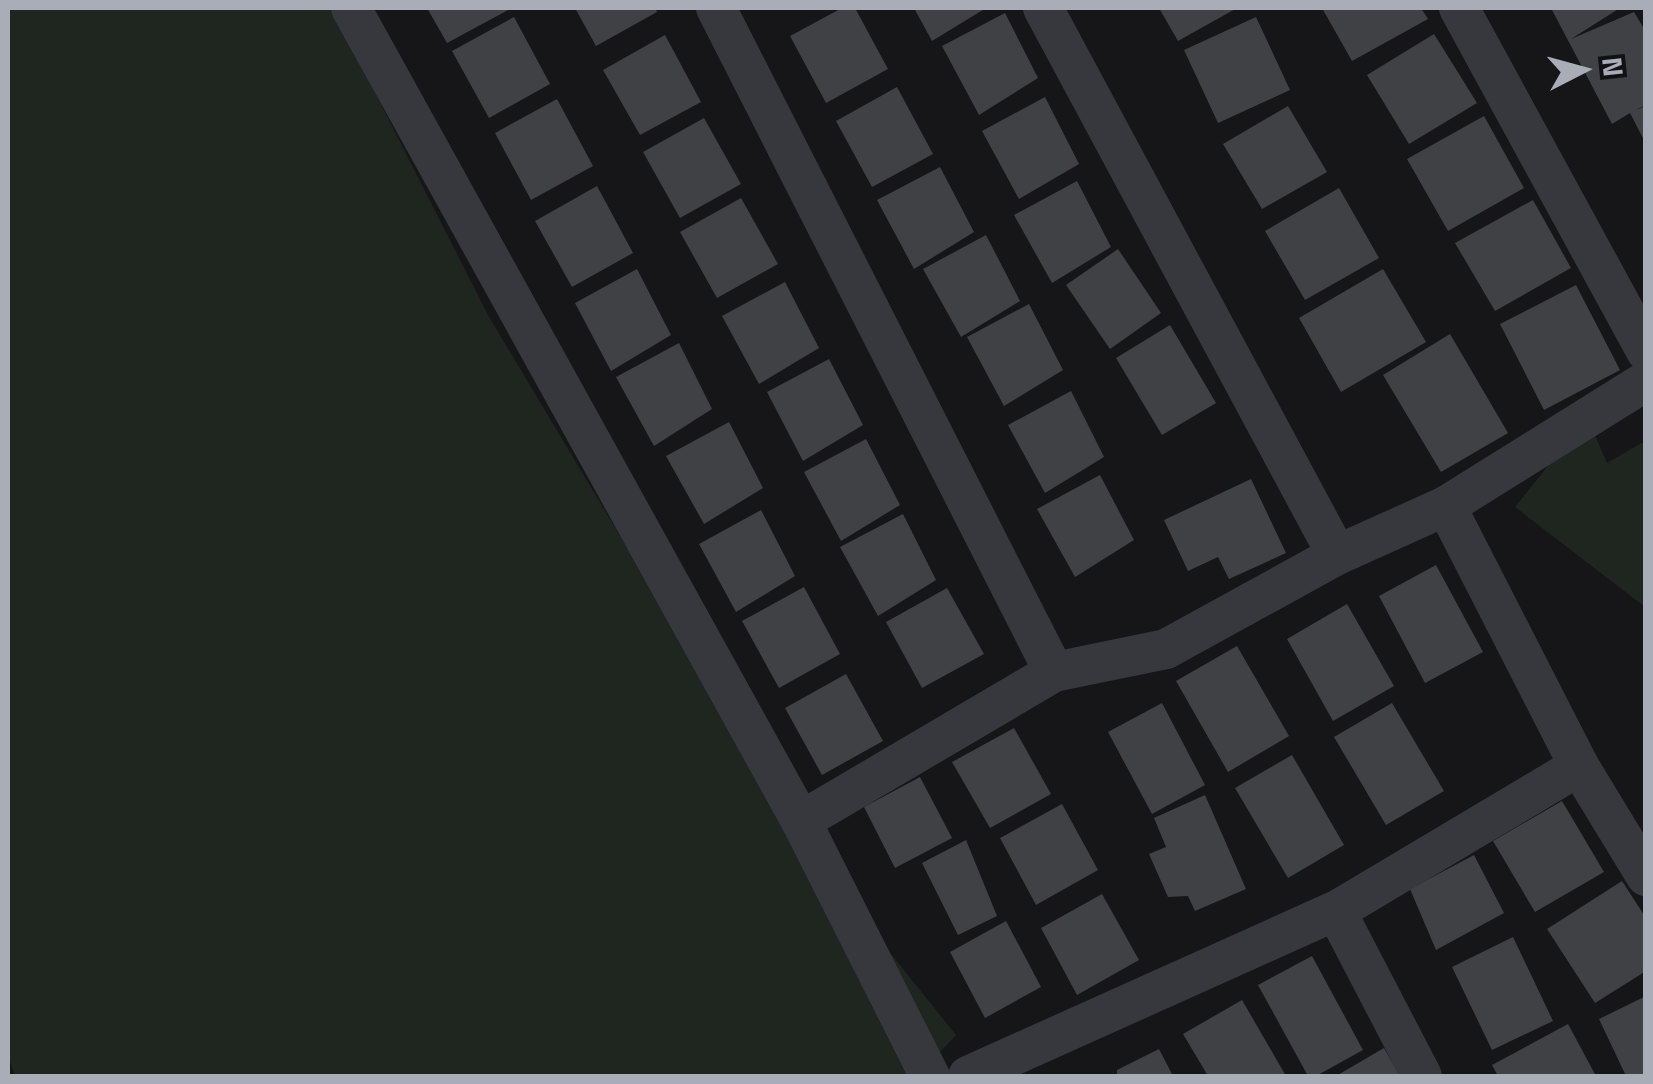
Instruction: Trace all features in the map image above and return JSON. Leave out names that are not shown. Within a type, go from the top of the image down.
[{"type":"street","points":[[351,8],[801,821],[930,1076]]},
{"type":"street","points":[[716,8],[1054,672]]},
{"type":"street","points":[[1043,8],[1337,555]]},
{"type":"street","points":[[1459,8],[1646,351]]},
{"type":"street","points":[[801,821],[1054,672],[1166,649],[1337,555],[1446,506],[1646,381]]},
{"type":"street","points":[[1446,506],[1578,766],[1646,876]]},
{"type":"street","points":[[968,1076],[1336,910],[1578,766]]},
{"type":"street","points":[[1336,910],[1422,1076]]},
{"type":"shaded area","points":[[8,8],[332,8],[488,315],[807,849],[956,1035],[918,1076],[15,1076],[8,1056]]},
{"type":"shaded area","points":[[1587,417],[1607,463],[1645,441],[1645,607],[1515,507]]},
{"type":"building","points":[[427,8],[512,8],[447,43]]},
{"type":"building","points":[[575,8],[655,8],[657,12],[596,46]]},
{"type":"building","points":[[842,8],[855,8],[888,69],[826,103],[790,36]]},
{"type":"building","points":[[914,8],[986,8],[932,41]]},
{"type":"building","points":[[1159,8],[1237,8],[1178,41]]},
{"type":"building","points":[[1322,8],[1421,8],[1428,19],[1352,61]]},
{"type":"building","points":[[1551,8],[1620,8],[1571,39],[1634,12],[1646,32],[1646,105],[1635,110],[1646,106],[1646,144],[1630,113],[1612,124]]},
{"type":"building","points":[[1005,13],[1038,78],[979,115],[942,46]]},
{"type":"building","points":[[514,17],[550,84],[489,118],[452,51]]},
{"type":"building","points":[[1256,17],[1290,90],[1218,123],[1184,50]]},
{"type":"building","points":[[1434,34],[1477,103],[1409,144],[1367,75]]},
{"type":"building","points":[[665,35],[701,102],[640,135],[603,70]]},
{"type":"building","points":[[897,87],[933,154],[872,187],[836,121]]},
{"type":"building","points":[[1045,97],[1079,164],[1019,199],[982,131]]},
{"type":"building","points":[[557,99],[593,166],[531,200],[495,133]]},
{"type":"building","points":[[1288,106],[1327,172],[1262,209],[1223,144]]},
{"type":"building","points":[[1484,116],[1524,188],[1448,231],[1407,159]]},
{"type":"building","points":[[704,118],[741,184],[680,218],[643,152]]},
{"type":"building","points":[[940,167],[974,232],[914,269],[877,200]]},
{"type":"building","points":[[1077,181],[1111,247],[1052,283],[1014,215]]},
{"type":"building","points":[[597,186],[633,253],[572,287],[535,221]]},
{"type":"building","points":[[1339,188],[1379,258],[1305,300],[1265,231]]},
{"type":"building","points":[[741,198],[778,264],[717,298],[680,232]]},
{"type":"building","points":[[1533,200],[1571,268],[1495,311],[1455,243]]},
{"type":"building","points":[[986,235],[1020,301],[961,337],[923,269]]},
{"type":"building","points":[[1118,249],[1161,313],[1110,349],[1066,285]]},
{"type":"building","points":[[637,269],[671,335],[611,371],[575,303]]},
{"type":"building","points":[[1383,269],[1426,342],[1341,392],[1299,318]]},
{"type":"building","points":[[785,282],[819,348],[759,384],[722,316]]},
{"type":"building","points":[[1576,285],[1620,370],[1544,410],[1500,324]]},
{"type":"building","points":[[1029,304],[1063,370],[1004,406],[967,337]]},
{"type":"building","points":[[1170,325],[1216,403],[1162,435],[1116,358]]},
{"type":"building","points":[[1450,334],[1508,433],[1441,472],[1383,375]]},
{"type":"building","points":[[679,343],[712,409],[654,446],[616,377]]},
{"type":"building","points":[[829,359],[863,425],[803,461],[767,392]]},
{"type":"building","points":[[1071,391],[1104,457],[1045,493],[1008,425]]},
{"type":"building","points":[[729,422],[763,488],[704,524],[666,456]]},
{"type":"building","points":[[866,439],[900,505],[841,541],[804,472]]},
{"type":"building","points":[[1100,475],[1134,540],[1075,577],[1037,509]]},
{"type":"building","points":[[1251,479],[1286,553],[1229,579],[1218,557],[1188,571],[1164,520]]},
{"type":"building","points":[[761,510],[795,576],[736,612],[699,544]]},
{"type":"building","points":[[903,514],[936,580],[878,616],[840,547]]},
{"type":"building","points":[[1436,565],[1483,652],[1425,683],[1379,596]]},
{"type":"building","points":[[804,587],[840,654],[779,688],[742,621]]},
{"type":"building","points":[[947,588],[984,654],[922,688],[886,622]]},
{"type":"building","points":[[1347,604],[1394,686],[1333,721],[1287,639]]},
{"type":"building","points":[[1237,646],[1289,736],[1228,772],[1176,681]]},
{"type":"building","points":[[846,674],[883,741],[822,775],[785,708]]},
{"type":"building","points":[[1162,703],[1205,785],[1152,814],[1108,732]]},
{"type":"building","points":[[1392,703],[1444,791],[1386,825],[1334,737]]},
{"type":"building","points":[[1014,728],[1051,794],[990,828],[952,762]]},
{"type":"building","points":[[1292,755],[1344,845],[1288,878],[1235,788]]},
{"type":"building","points":[[920,777],[952,838],[895,868],[864,807]]},
{"type":"building","points":[[1205,795],[1246,889],[1195,911],[1188,896],[1168,897],[1149,854],[1166,847],[1154,818]]},
{"type":"building","points":[[1562,801],[1604,872],[1535,912],[1493,841]]},
{"type":"building","points":[[1062,804],[1098,870],[1036,905],[1000,838]]},
{"type":"building","points":[[966,840],[997,916],[958,935],[922,863]]},
{"type":"building","points":[[1474,855],[1504,913],[1436,950],[1410,889]]},
{"type":"building","points":[[1622,881],[1646,918],[1646,971],[1595,1003],[1547,929]]},
{"type":"building","points":[[1102,894],[1139,960],[1077,995],[1041,928]]},
{"type":"building","points":[[1006,921],[1041,987],[985,1018],[950,952]]},
{"type":"building","points":[[1513,937],[1553,1021],[1492,1050],[1452,967]]},
{"type":"building","points":[[1312,956],[1363,1050],[1316,1076],[1308,1076],[1258,985]]},
{"type":"building","points":[[1646,996],[1646,1076],[1626,1076],[1599,1019]]},
{"type":"building","points":[[1242,1000],[1286,1076],[1208,1076],[1183,1034]]},
{"type":"building","points":[[1568,1024],[1596,1076],[1498,1076],[1492,1065]]},
{"type":"building","points":[[1384,1048],[1400,1076],[1336,1076]]},
{"type":"building","points":[[1159,1049],[1173,1076],[1117,1076],[1117,1070]]}]
